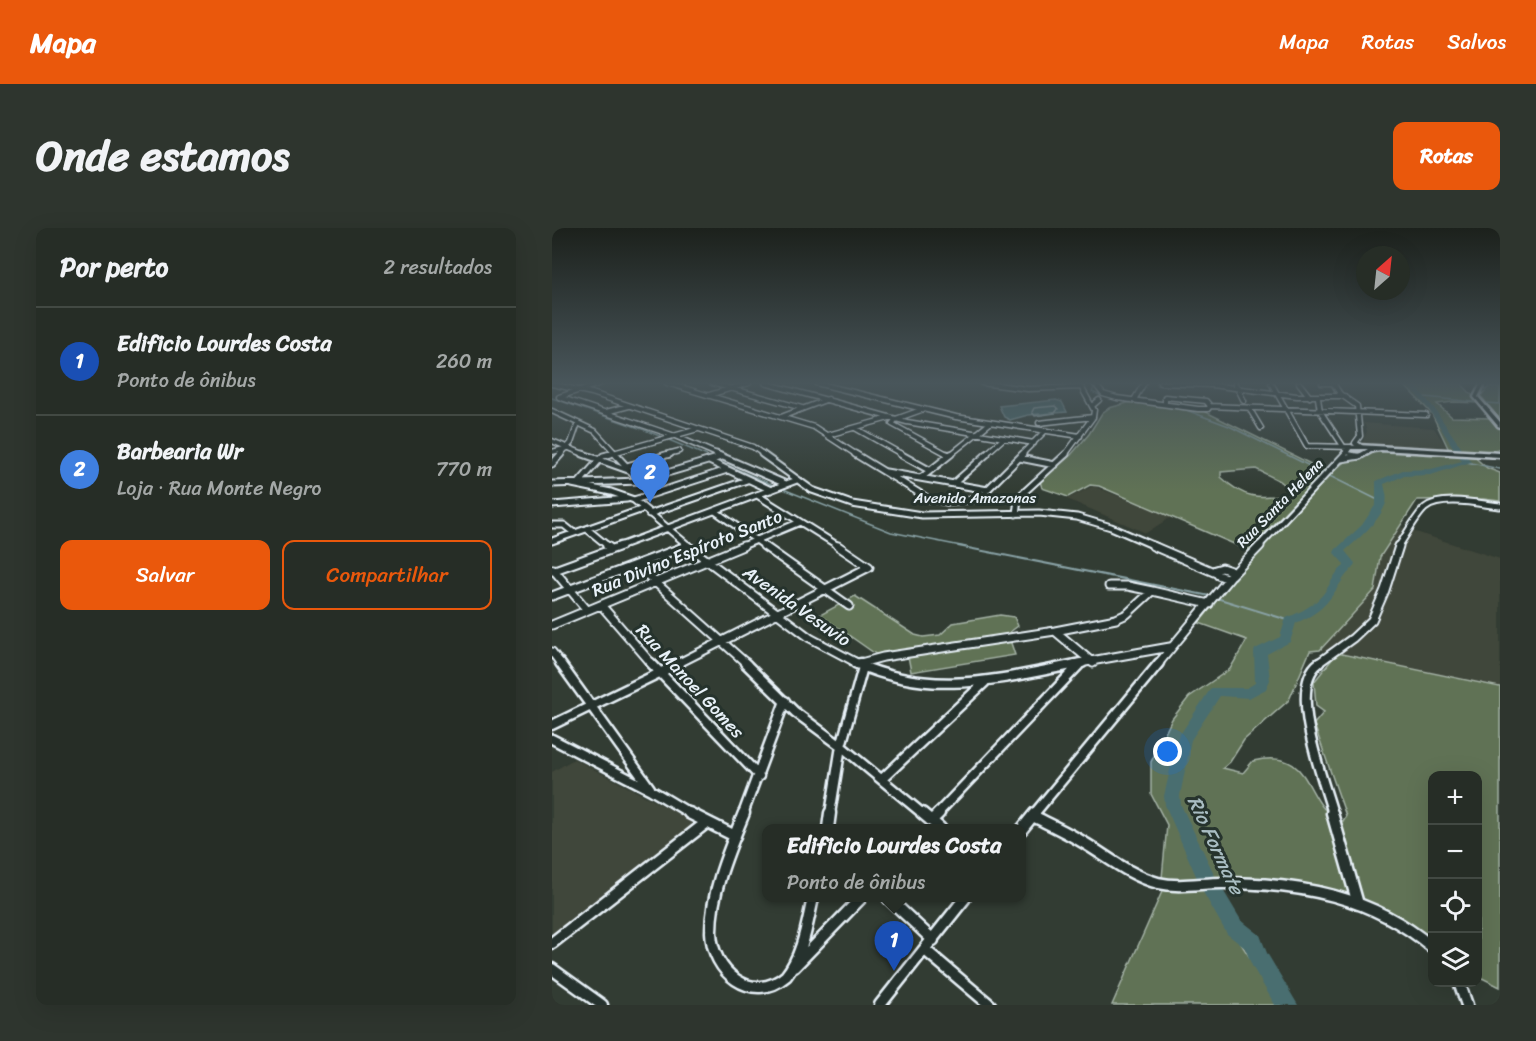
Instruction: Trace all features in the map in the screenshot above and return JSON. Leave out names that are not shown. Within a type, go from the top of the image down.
[{"type":"main road","points":[[1361,447],[1368,451],[1383,448]]},
{"type":"main road","points":[[1347,450],[1361,447],[1500,454]]},
{"type":"main road","points":[[1347,450],[1360,456]]},
{"type":"main road","name":"Rua Santa Helena","points":[[1360,456],[1368,451]]},
{"type":"main road","points":[[1474,453],[1500,454]]},
{"type":"street","points":[[570,419],[594,431],[640,481]]},
{"type":"street","points":[[625,419],[786,484]]},
{"type":"street","name":"Avenida Amazonas","points":[[669,419],[753,447],[797,480],[824,496],[885,511],[947,516],[1054,514],[1090,520],[1200,566],[1220,571]]},
{"type":"street","points":[[789,419],[808,425],[828,435],[881,471],[920,495],[935,501],[948,502],[978,498],[1018,499]]},
{"type":"street","points":[[828,435],[889,419]]},
{"type":"street","points":[[894,419],[892,424],[949,455]]},
{"type":"street","points":[[900,419],[974,434],[1034,442]]},
{"type":"street","points":[[970,419],[1080,436]]},
{"type":"street","points":[[1039,423],[1073,419]]},
{"type":"street","points":[[1016,514],[1018,499],[1055,465],[1091,419]]},
{"type":"street","points":[[1256,419],[1261,428]]},
{"type":"street","points":[[1291,419],[1307,446],[1347,450]]},
{"type":"street","points":[[1326,419],[1347,450]]},
{"type":"street","points":[[1360,419],[1360,436],[1355,443],[1361,447]]},
{"type":"street","points":[[552,464],[572,442],[578,423]]},
{"type":"street","points":[[921,478],[990,423]]},
{"type":"street","points":[[855,428],[929,470]]},
{"type":"street","points":[[601,459],[698,429]]},
{"type":"street","points":[[978,498],[1045,431]]},
{"type":"street","points":[[952,484],[1005,438]]},
{"type":"street","points":[[552,441],[631,471]]},
{"type":"street","points":[[559,444],[572,442]]},
{"type":"street","points":[[552,452],[568,448]]},
{"type":"street","points":[[575,484],[611,448]]},
{"type":"street","name":"Rua Santa Helena","points":[[1232,575],[1347,450]]},
{"type":"street","points":[[627,466],[678,451]]},
{"type":"street","name":"Rua Santa Helena","points":[[1341,459],[1360,456]]},
{"type":"street","points":[[552,484],[640,481],[721,457]]},
{"type":"street","points":[[1020,458],[1055,465]]},
{"type":"street","points":[[709,461],[771,490]]},
{"type":"street","points":[[552,505],[633,499],[727,470]]},
{"type":"street","points":[[881,471],[988,490]]},
{"type":"street","points":[[649,514],[747,480]]},
{"type":"street","points":[[587,610],[553,569],[797,480]]},
{"type":"street","points":[[575,484],[633,499]]},
{"type":"street","points":[[552,725],[867,568],[867,564],[757,495]]},
{"type":"street","name":"Avenida Vesuvio","points":[[633,499],[707,561],[822,647],[882,675],[947,685],[1093,663],[1170,647]]},
{"type":"street","points":[[1358,904],[1306,719],[1305,692],[1315,666],[1353,638],[1372,620],[1385,590],[1397,549],[1425,508],[1436,503],[1451,501],[1500,506]]},
{"type":"street","points":[[552,541],[643,509]]},
{"type":"street","points":[[715,511],[849,606]]},
{"type":"street","name":"Rua Divino Espíroto Santo","points":[[552,625],[801,522]]},
{"type":"street","points":[[552,525],[564,525],[574,533]]},
{"type":"street","points":[[587,529],[611,549]]},
{"type":"street","points":[[552,596],[687,544]]},
{"type":"street","points":[[636,565],[723,641],[795,712],[841,746],[935,824]]},
{"type":"street","name":"Rua Santa Helena","points":[[1220,571],[1239,565]]},
{"type":"street","points":[[1220,571],[1232,575]]},
{"type":"street","points":[[1220,571],[1232,575]]},
{"type":"street","points":[[1214,596],[1220,571]]},
{"type":"street","points":[[1026,824],[1170,647],[1232,575]]},
{"type":"street","points":[[1109,586],[1128,586],[1152,591],[1214,596]]},
{"type":"street","points":[[829,824],[841,746],[860,665],[883,657],[1055,631],[1116,619],[1127,614],[1152,591]]},
{"type":"street","name":"Rua Manoel Gomes","points":[[601,605],[660,673],[759,776]]},
{"type":"street","points":[[1055,631],[1093,663]]},
{"type":"street","points":[[552,651],[651,790]]},
{"type":"street","points":[[932,821],[1079,665]]},
{"type":"street","points":[[882,779],[986,680]]},
{"type":"street","points":[[736,993],[722,972],[715,954],[711,934],[712,912],[735,836],[785,701]]},
{"type":"street","points":[[552,739],[651,790],[706,823],[735,836]]},
{"type":"street","points":[[1033,816],[1155,882],[1175,885],[1226,883],[1307,890],[1385,914],[1409,928],[1428,944]]},
{"type":"street","points":[[552,943],[706,823]]},
{"type":"street","points":[[789,972],[795,961],[812,902]]},
{"type":"street","points":[[758,999],[779,984],[856,902]]},
{"type":"street","points":[[893,902],[933,940]]},
{"type":"street","points":[[880,1005],[961,902]]},
{"type":"street","points":[[925,950],[990,1005]]},
{"type":"street","points":[[552,969],[602,1005]]},
{"type":"street","points":[[1461,987],[1467,1005]]},
{"type":"shaded area","points":[[1364,423],[1434,428],[1448,449],[1362,444],[1367,431]]},
{"type":"shaded area","points":[[1093,486],[1171,517],[1146,533],[1067,499]]},
{"type":"shaded area","points":[[1400,527],[1500,559],[1500,687],[1320,650],[1375,590],[1380,557]]},
{"type":"shaded area","points":[[574,759],[700,825],[552,940],[552,772]]},
{"type":"green space","points":[[1098,419],[1221,419],[1325,471],[1248,550],[1099,486],[1090,485],[1068,497],[1042,488],[1040,481],[1071,455]],"holes":[[[1256,469],[1280,481],[1292,491],[1288,494],[1252,496],[1237,490],[1221,477],[1221,472]]]},
{"type":"green space","points":[[1434,419],[1493,419],[1500,427],[1500,449],[1477,452],[1449,450]]},
{"type":"green space","points":[[1378,449],[1472,455],[1487,468],[1500,473],[1500,501],[1417,500],[1380,557],[1375,590],[1320,650],[1310,651],[1289,700],[1244,740],[1230,762],[1223,768],[1243,773],[1253,761],[1274,759],[1289,762],[1307,780],[1320,804],[1330,814],[1343,821],[1346,816],[1314,724],[1324,712],[1316,706],[1314,682],[1337,653],[1500,687],[1500,987],[1482,978],[1482,771],[1428,771],[1428,940],[1383,909],[1333,891],[1308,886],[1222,877],[1221,880],[1201,881],[1280,1005],[1112,1005],[1168,878],[1162,878],[1167,825],[1151,794],[1151,762],[1172,719],[1189,697],[1230,669],[1247,640],[1199,623],[1246,563],[1336,469],[1349,458],[1363,457],[1369,451]]},
{"type":"green space","points":[[855,596],[915,635],[923,637],[940,635],[953,623],[1000,615],[1014,617],[1018,626],[1007,634],[877,655],[820,615]]},
{"type":"green space","points":[[1010,640],[1015,655],[911,672],[908,656]]},
{"type":"waterway","points":[[614,419],[712,458]]},
{"type":"waterway","points":[[1211,419],[1229,426],[1382,502]]},
{"type":"waterway","name":"Rio Formate","points":[[1287,1005],[1259,959],[1253,942],[1234,927],[1210,886],[1173,805],[1172,796],[1184,739],[1216,691],[1249,693],[1261,686],[1263,680],[1260,652],[1286,639],[1290,621],[1306,614],[1321,603],[1349,567],[1350,563],[1339,553],[1340,550],[1365,527],[1381,504],[1379,483],[1403,473],[1431,472],[1467,462],[1439,419]]},
{"type":"waterway","points":[[716,460],[775,486]]},
{"type":"waterway","points":[[1466,462],[1500,469]]},
{"type":"waterway","points":[[783,489],[891,532],[966,547]]},
{"type":"waterway","points":[[958,546],[1210,596],[1291,621]]},
{"type":"place","name":"Barbearia Wr","points":[[650,503]]},
{"type":"place","name":"Edificio Lourdes Costa","points":[[894,971]]}]
